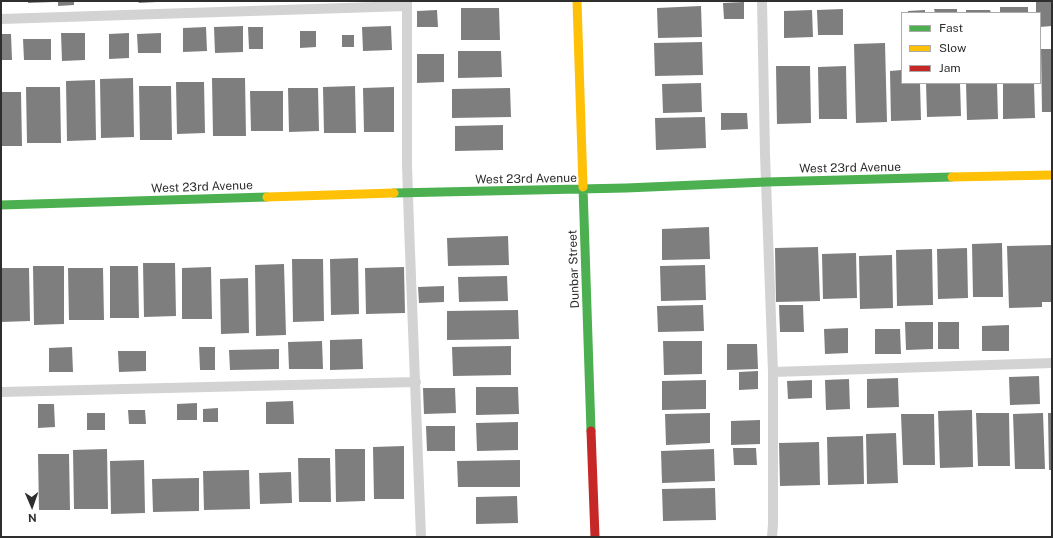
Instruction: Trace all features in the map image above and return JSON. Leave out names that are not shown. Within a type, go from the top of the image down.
[{"type":"street","name":"Dunbar Street","points":[[577,1],[595,537]]},
{"type":"street","name":"West 23rd Avenue","points":[[1,205],[408,193],[583,190],[766,182],[1052,175]]},
{"type":"lane","points":[[762,1],[766,182],[773,372],[772,537]]},
{"type":"lane","points":[[1,19],[407,4],[408,193],[421,537]]},
{"type":"lane","points":[[773,372],[1052,363]]},
{"type":"lane","points":[[1,392],[416,382]]},
{"type":"building","points":[[28,1],[53,1],[53,2],[28,3]]},
{"type":"building","points":[[58,1],[74,1],[74,5],[58,6]]},
{"type":"building","points":[[138,1],[157,1],[157,2],[139,3]]},
{"type":"building","points":[[744,2],[744,19],[724,19],[723,3]]},
{"type":"building","points":[[1036,2],[1052,2],[1052,26],[1041,27],[1041,12],[1036,12]]},
{"type":"building","points":[[701,6],[702,37],[658,38],[657,8]]},
{"type":"building","points":[[1000,7],[1028,7],[1028,12],[1000,12]]},
{"type":"building","points":[[461,8],[499,8],[500,40],[461,40]]},
{"type":"building","points":[[843,9],[843,35],[818,35],[817,10]]},
{"type":"building","points":[[934,9],[957,9],[957,12],[935,12]]},
{"type":"building","points":[[437,10],[438,27],[417,27],[417,11]]},
{"type":"building","points":[[812,10],[813,37],[784,38],[784,11]]},
{"type":"building","points":[[925,10],[925,12],[908,12]]},
{"type":"building","points":[[966,10],[990,10],[991,12],[966,12]]},
{"type":"building","points":[[243,26],[243,52],[215,53],[214,27]]},
{"type":"building","points":[[391,26],[392,50],[363,51],[362,27]]},
{"type":"building","points":[[206,27],[207,51],[183,52],[183,28]]},
{"type":"building","points":[[248,27],[263,27],[263,49],[249,49]]},
{"type":"building","points":[[300,31],[316,31],[316,47],[300,48]]},
{"type":"building","points":[[61,33],[85,33],[85,60],[62,61]]},
{"type":"building","points":[[129,33],[129,58],[109,59],[109,34]]},
{"type":"building","points":[[161,33],[161,53],[138,53],[137,34]]},
{"type":"building","points":[[1,34],[11,34],[12,60],[1,60]]},
{"type":"building","points":[[342,35],[354,35],[354,47],[342,47]]},
{"type":"building","points":[[23,39],[51,39],[51,60],[24,60]]},
{"type":"building","points":[[702,42],[703,75],[655,76],[654,43]]},
{"type":"building","points":[[885,43],[887,122],[856,123],[854,44]]},
{"type":"building","points":[[1041,49],[1052,49],[1052,112],[1042,112]]},
{"type":"building","points":[[458,51],[501,51],[502,77],[458,78]]},
{"type":"building","points":[[417,54],[444,54],[444,82],[417,83]]},
{"type":"building","points":[[776,66],[810,66],[811,123],[777,124]]},
{"type":"building","points":[[846,66],[847,119],[819,119],[818,67]]},
{"type":"building","points":[[901,70],[901,84],[920,84],[921,120],[891,121],[890,71]]},
{"type":"building","points":[[133,78],[134,137],[101,138],[100,79]]},
{"type":"building","points":[[212,78],[245,78],[246,136],[213,136]]},
{"type":"building","points":[[95,80],[96,140],[67,141],[66,81]]},
{"type":"building","points":[[176,82],[204,82],[205,133],[177,134]]},
{"type":"building","points":[[701,83],[702,112],[663,113],[662,84]]},
{"type":"building","points":[[926,84],[960,84],[961,116],[927,117]]},
{"type":"building","points":[[966,84],[997,84],[998,119],[967,120]]},
{"type":"building","points":[[1003,84],[1034,84],[1035,118],[1003,119]]},
{"type":"building","points":[[139,86],[171,86],[172,140],[140,140]]},
{"type":"building","points":[[355,86],[356,133],[324,133],[323,87]]},
{"type":"building","points":[[26,87],[60,87],[61,143],[27,143]]},
{"type":"building","points":[[394,87],[394,132],[364,132],[363,88]]},
{"type":"building","points":[[288,88],[318,88],[319,131],[289,132]]},
{"type":"building","points":[[510,88],[511,117],[452,118],[452,89]]},
{"type":"building","points":[[250,91],[283,91],[283,131],[251,131]]},
{"type":"building","points":[[1,92],[21,92],[22,146],[1,146]]},
{"type":"building","points":[[721,113],[747,113],[748,129],[721,130]]},
{"type":"building","points":[[705,117],[706,148],[656,150],[655,118]]},
{"type":"building","points":[[503,125],[503,150],[455,151],[455,126]]},
{"type":"building","points":[[709,227],[710,259],[662,260],[662,229]]},
{"type":"building","points":[[508,236],[509,265],[448,266],[447,238]]},
{"type":"building","points":[[1002,243],[1003,297],[973,297],[972,244]]},
{"type":"building","points":[[1052,245],[1052,302],[1042,302],[1042,307],[1009,308],[1007,246]]},
{"type":"building","points":[[818,247],[820,301],[776,302],[775,248]]},
{"type":"building","points":[[967,248],[968,298],[938,299],[937,249]]},
{"type":"building","points":[[932,249],[933,305],[897,306],[896,250]]},
{"type":"building","points":[[856,253],[857,298],[823,299],[822,254]]},
{"type":"building","points":[[892,255],[893,308],[860,309],[859,256]]},
{"type":"building","points":[[358,258],[359,314],[331,315],[330,259]]},
{"type":"building","points":[[292,259],[323,259],[324,321],[293,322]]},
{"type":"building","points":[[143,263],[175,263],[176,316],[144,317]]},
{"type":"building","points":[[284,264],[286,335],[256,336],[255,265]]},
{"type":"building","points":[[705,265],[706,300],[661,301],[660,266]]},
{"type":"building","points":[[33,266],[64,266],[64,324],[34,325]]},
{"type":"building","points":[[110,266],[138,266],[139,318],[110,318]]},
{"type":"building","points":[[211,267],[212,319],[182,319],[182,268]]},
{"type":"building","points":[[404,267],[405,313],[366,314],[365,268]]},
{"type":"building","points":[[1,268],[29,268],[30,321],[1,322]]},
{"type":"building","points":[[68,268],[103,268],[104,320],[69,320]]},
{"type":"building","points":[[507,276],[508,301],[459,302],[458,277]]},
{"type":"building","points":[[248,278],[249,333],[221,334],[220,279]]},
{"type":"building","points":[[444,286],[444,302],[419,303],[418,287]]},
{"type":"building","points":[[703,305],[704,331],[658,332],[657,306]]},
{"type":"building","points":[[779,305],[803,305],[804,332],[780,332]]},
{"type":"building","points":[[518,310],[519,339],[447,340],[447,311]]},
{"type":"building","points":[[905,322],[933,322],[933,349],[906,350]]},
{"type":"building","points":[[938,322],[959,322],[959,349],[938,349]]},
{"type":"building","points":[[1009,325],[1009,351],[982,351],[982,326]]},
{"type":"building","points":[[848,328],[848,353],[825,354],[824,329]]},
{"type":"building","points":[[875,329],[900,329],[901,354],[875,354]]},
{"type":"building","points":[[362,339],[363,369],[330,370],[330,340]]},
{"type":"building","points":[[322,341],[323,369],[289,369],[288,342]]},
{"type":"building","points":[[663,341],[702,341],[702,374],[664,375]]},
{"type":"building","points":[[727,344],[757,344],[758,369],[727,370]]},
{"type":"building","points":[[511,346],[511,375],[453,376],[452,347]]},
{"type":"building","points":[[72,347],[73,372],[49,372],[49,348]]},
{"type":"building","points":[[199,347],[215,347],[215,370],[200,370]]},
{"type":"building","points":[[279,349],[279,369],[230,370],[229,350]]},
{"type":"building","points":[[118,351],[146,351],[146,371],[119,372]]},
{"type":"building","points":[[758,371],[758,389],[739,390],[739,372]]},
{"type":"building","points":[[1039,376],[1040,404],[1010,405],[1009,377]]},
{"type":"building","points":[[898,378],[899,407],[867,408],[867,379]]},
{"type":"building","points":[[849,379],[850,409],[826,410],[825,380]]},
{"type":"building","points":[[706,380],[706,409],[662,410],[662,381]]},
{"type":"building","points":[[812,380],[812,398],[788,399],[787,381]]},
{"type":"building","points":[[476,387],[518,387],[519,414],[476,415]]},
{"type":"building","points":[[423,388],[455,388],[456,413],[424,414]]},
{"type":"building","points":[[293,401],[294,424],[266,424],[266,402]]},
{"type":"building","points":[[197,403],[197,420],[177,420],[177,404]]},
{"type":"building","points":[[38,404],[54,404],[55,427],[38,428]]},
{"type":"building","points":[[218,408],[218,422],[203,422],[203,409]]},
{"type":"building","points":[[128,410],[145,410],[146,424],[129,424]]},
{"type":"building","points":[[972,410],[973,467],[940,468],[938,411]]},
{"type":"building","points":[[87,413],[105,413],[105,430],[87,430]]},
{"type":"building","points":[[710,413],[710,443],[666,445],[665,414]]},
{"type":"building","points":[[976,413],[1009,413],[1010,466],[978,466]]},
{"type":"building","points":[[1043,413],[1045,469],[1015,469],[1013,414]]},
{"type":"building","points":[[1048,413],[1052,413],[1052,470],[1049,470]]},
{"type":"building","points":[[901,414],[934,414],[935,465],[903,465]]},
{"type":"building","points":[[760,420],[760,444],[731,445],[731,421]]},
{"type":"building","points":[[518,422],[518,450],[477,451],[476,423]]},
{"type":"building","points":[[426,426],[455,426],[455,451],[427,451]]},
{"type":"building","points":[[896,433],[898,483],[867,484],[866,434]]},
{"type":"building","points":[[863,436],[864,484],[828,485],[827,437]]},
{"type":"building","points":[[819,442],[820,485],[780,486],[779,443]]},
{"type":"building","points":[[404,446],[404,499],[374,499],[373,447]]},
{"type":"building","points":[[733,448],[756,448],[757,465],[734,465]]},
{"type":"building","points":[[107,449],[108,509],[74,509],[73,450]]},
{"type":"building","points":[[335,449],[365,449],[365,501],[336,502]]},
{"type":"building","points":[[714,449],[715,481],[662,483],[661,451]]},
{"type":"building","points":[[38,454],[69,454],[70,510],[39,510]]},
{"type":"building","points":[[298,458],[330,458],[331,502],[299,502]]},
{"type":"building","points":[[144,460],[145,513],[111,514],[110,461]]},
{"type":"building","points":[[520,460],[520,487],[458,487],[457,461]]},
{"type":"building","points":[[249,470],[250,509],[204,510],[203,471]]},
{"type":"building","points":[[291,472],[292,503],[260,504],[259,473]]},
{"type":"building","points":[[199,478],[199,511],[153,512],[152,479]]},
{"type":"building","points":[[715,488],[716,520],[663,521],[662,489]]},
{"type":"building","points":[[517,496],[518,523],[476,524],[476,497]]},
{"type":"traffic: fast","points":[[394,193],[626,188],[766,182],[952,177]]},
{"type":"traffic: fast","points":[[583,187],[591,431]]},
{"type":"traffic: fast","points":[[1,205],[267,197]]},
{"type":"traffic: slow","points":[[577,1],[583,187]]},
{"type":"traffic: slow","points":[[952,177],[1052,175]]},
{"type":"traffic: slow","points":[[267,197],[394,193]]},
{"type":"traffic: jam","points":[[591,431],[595,537]]}]
